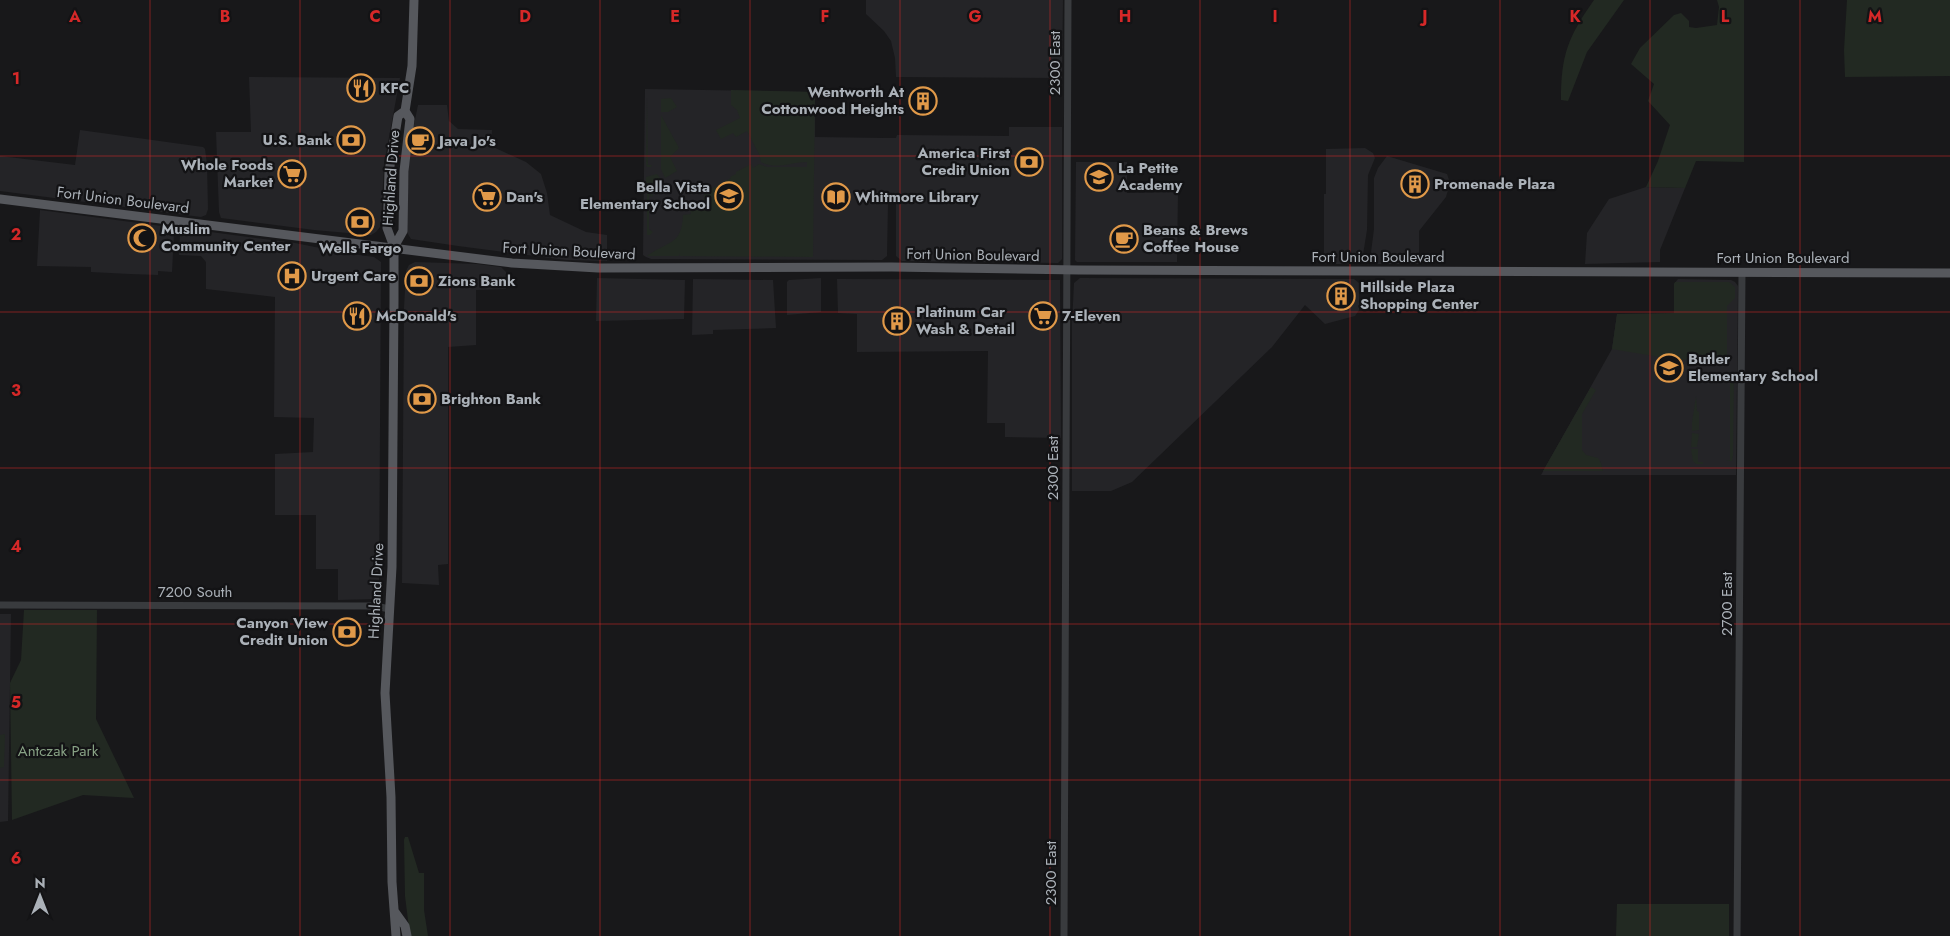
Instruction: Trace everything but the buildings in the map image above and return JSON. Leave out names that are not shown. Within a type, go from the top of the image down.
[{"type":"main road","name":"Highland Drive","points":[[394,247],[403,231],[404,171],[410,120],[405,111],[412,66],[414,0]]},
{"type":"main road","name":"Highland Drive","points":[[396,936],[391,797],[385,713],[392,522],[394,247],[387,228],[389,172],[398,116],[405,111]]},
{"type":"main road","name":"Fort Union Boulevard","points":[[0,199],[512,263],[598,268],[892,267],[1068,270],[1950,273]]},
{"type":"main road","points":[[394,911],[404,926],[407,936]]},
{"type":"street","name":"2300 East","points":[[1064,936],[1068,0]]},
{"type":"street","name":"2700 East","points":[[1737,936],[1742,272]]},
{"type":"street","name":"7200 South","points":[[0,605],[376,606],[389,609]]},
{"type":"shaded area","points":[[866,0],[1063,0],[1062,78],[896,77],[895,58],[891,41],[884,31],[866,14]]},
{"type":"shaded area","points":[[249,77],[400,78],[384,164],[381,222],[376,232],[371,235],[314,230],[221,218],[219,212],[216,132],[251,132]]},
{"type":"shaded area","points":[[645,89],[815,92],[815,137],[896,138],[897,135],[1009,136],[1009,127],[1062,127],[1062,259],[1058,263],[902,261],[896,256],[896,203],[888,203],[887,256],[882,260],[651,259],[646,257],[643,255]]},
{"type":"shaded area","points":[[418,105],[447,105],[449,121],[458,129],[492,130],[491,146],[526,162],[541,174],[547,193],[550,215],[586,232],[607,235],[607,261],[566,260],[411,239],[406,231],[409,164],[411,140]]},
{"type":"shaded area","points":[[80,130],[203,147],[207,164],[208,209],[206,215],[201,217],[0,191],[0,156],[75,165]]},
{"type":"shaded area","points":[[1365,148],[1373,153],[1375,158],[1368,175],[1367,230],[1362,261],[1358,264],[1324,264],[1326,149]]},
{"type":"shaded area","points":[[1387,156],[1447,174],[1450,183],[1446,197],[1419,231],[1419,264],[1376,264],[1370,260],[1374,229],[1374,178],[1378,168]]},
{"type":"shaded area","points":[[1076,162],[1127,162],[1127,193],[1178,192],[1177,262],[1077,262],[1075,260]]},
{"type":"shaded area","points":[[1646,187],[1685,188],[1660,250],[1660,262],[1585,264],[1587,233],[1609,199]]},
{"type":"shaded area","points":[[40,210],[169,227],[174,233],[172,272],[158,271],[158,275],[130,274],[91,272],[91,267],[37,266]]},
{"type":"shaded area","points":[[188,229],[295,243],[374,257],[381,262],[379,594],[375,599],[338,600],[338,569],[316,569],[316,515],[275,515],[275,454],[313,452],[314,418],[274,417],[275,297],[206,289],[206,262],[201,256],[179,255],[180,234],[183,230]]},
{"type":"shaded area","points":[[415,262],[477,264],[501,267],[506,272],[506,289],[476,290],[476,345],[448,347],[448,564],[438,565],[439,585],[402,583],[404,308],[406,271],[409,265]]},
{"type":"shaded area","points":[[597,278],[685,280],[684,319],[596,321]]},
{"type":"shaded area","points":[[821,278],[821,312],[787,315],[787,282],[789,280]]},
{"type":"shaded area","points":[[1080,278],[1354,279],[1359,283],[1359,310],[1355,316],[1325,324],[1305,305],[1272,347],[1132,482],[1111,491],[1072,491],[1072,324],[1074,283]]},
{"type":"shaded area","points":[[693,279],[773,280],[776,328],[713,330],[713,334],[692,335]]},
{"type":"shaded area","points":[[837,279],[1060,280],[1061,438],[1005,437],[1005,423],[987,423],[988,351],[857,352],[857,314],[838,313]]},
{"type":"shaded area","name":"Butler Elementary School","points":[[1678,279],[1731,280],[1738,286],[1736,475],[1541,475],[1612,349],[1617,314],[1674,314],[1674,284]]},
{"type":"shaded area","points":[[0,614],[11,614],[8,821],[0,822]]},
{"type":"green space","points":[[1594,0],[1624,0],[1587,52],[1568,101],[1561,100],[1562,71],[1568,47],[1578,25]]},
{"type":"green space","points":[[1717,0],[1744,0],[1744,162],[1696,161],[1685,188],[1646,187],[1658,161],[1670,125],[1648,101],[1654,84],[1631,64],[1640,48],[1674,15],[1681,13],[1689,21],[1689,27],[1717,25],[1719,7]]},
{"type":"green space","points":[[1847,0],[1950,0],[1950,76],[1845,77],[1844,50]]},
{"type":"green space","points":[[731,90],[815,92],[813,257],[680,256],[679,253],[679,256],[647,256],[672,242],[680,232],[683,215],[691,214],[689,207],[704,199],[704,193],[731,178],[736,172],[751,164],[753,168],[759,164],[767,167],[807,167],[807,162],[778,166],[761,162],[747,131],[736,137],[733,133],[721,139],[716,130],[740,118],[737,110],[731,105]]},
{"type":"green space","points":[[647,98],[648,165],[652,165],[651,167],[647,167],[646,164]]},
{"type":"green space","points":[[671,98],[677,107],[668,112],[661,112],[661,99]]},
{"type":"green space","points":[[661,115],[679,148],[670,157],[677,171],[665,178],[661,169]]},
{"type":"green space","points":[[657,174],[663,182],[662,184],[646,183],[646,177]]},
{"type":"green space","points":[[652,193],[653,197],[649,195],[649,229],[653,232],[647,235],[647,194]]},
{"type":"green space","points":[[1675,282],[1729,282],[1735,287],[1735,298],[1727,306],[1727,362],[1672,359],[1612,349],[1617,314],[1674,313]]},
{"type":"green space","points":[[1726,372],[1733,373],[1734,377],[1732,461],[1726,461],[1730,460],[1730,374]]},
{"type":"green space","points":[[1591,387],[1596,390],[1582,414],[1582,450],[1586,455],[1598,458],[1603,471],[1543,471]]},
{"type":"green space","points":[[1696,396],[1697,411],[1699,412],[1699,430],[1692,431],[1692,422]]},
{"type":"green space","points":[[1692,433],[1699,434],[1697,447],[1691,447]]},
{"type":"green space","points":[[1691,449],[1698,449],[1698,462],[1703,462],[1703,464],[1696,464],[1693,461]]},
{"type":"green space","name":"Antczak Park","points":[[24,610],[97,610],[96,719],[134,798],[83,795],[12,820],[10,683],[21,660]]},
{"type":"green space","points":[[5,734],[4,767],[0,768],[0,735]]},
{"type":"green space","points":[[405,837],[408,837],[419,873],[424,873],[424,910],[428,936],[410,936],[405,896]]},
{"type":"green space","points":[[1617,904],[1729,904],[1729,936],[1616,936]]},
{"type":"place","name":"KFC","points":[[361,88]]},
{"type":"place","name":"Wentworth At Cottonwood Heights","points":[[923,101]]},
{"type":"place","name":"U.S. Bank","points":[[351,140]]},
{"type":"place","name":"Java Jo's","points":[[420,141]]},
{"type":"place","name":"America First Credit Union","points":[[1029,162]]},
{"type":"place","name":"Whole Foods Market","points":[[292,174]]},
{"type":"place","name":"La Petite Academy","points":[[1099,177]]},
{"type":"place","name":"Promenade Plaza","points":[[1415,184]]},
{"type":"place","name":"Bella Vista Elementary School","points":[[729,196]]},
{"type":"place","name":"Dan's","points":[[487,197]]},
{"type":"place","name":"Whitmore Library","points":[[836,197]]},
{"type":"place","name":"Wells Fargo","points":[[360,222]]},
{"type":"place","name":"Muslim Community Center","points":[[142,238]]},
{"type":"place","name":"Beans & Brews Coffee House","points":[[1124,239]]},
{"type":"place","name":"Urgent Care","points":[[292,276]]},
{"type":"place","name":"Zions Bank","points":[[419,281]]},
{"type":"place","name":"Hillside Plaza Shopping Center","points":[[1341,296]]},
{"type":"place","name":"McDonald's","points":[[357,316]]},
{"type":"place","name":"7-Eleven","points":[[1043,316]]},
{"type":"place","name":"Platinum Car Wash & Detail","points":[[897,321]]},
{"type":"place","name":"Butler Elementary School","points":[[1669,368]]},
{"type":"place","name":"Brighton Bank","points":[[422,399]]},
{"type":"place","name":"Canyon View Credit Union","points":[[347,632]]}]
